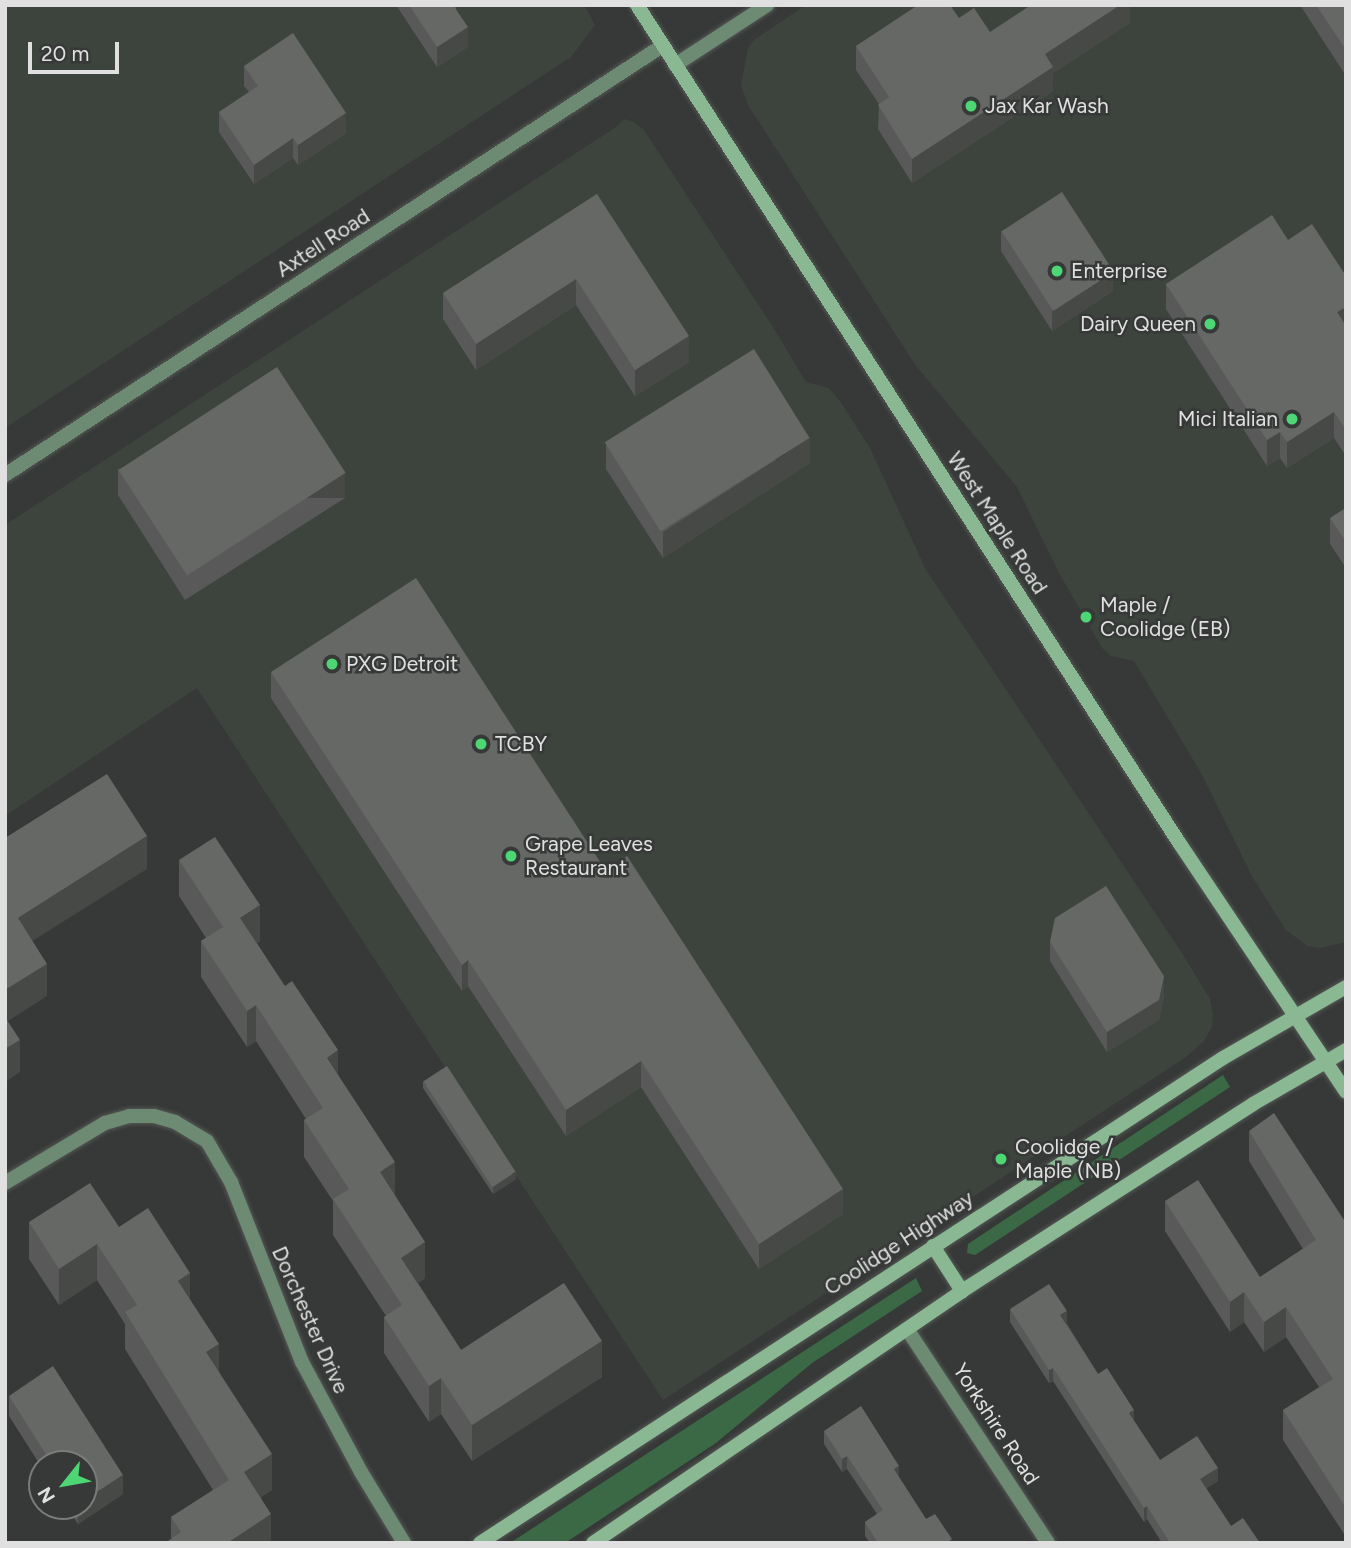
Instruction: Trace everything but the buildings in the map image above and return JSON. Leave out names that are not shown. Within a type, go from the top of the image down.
[{"type":"main road","name":"West Maple Road","points":[[637,5],[1293,1015],[1346,1092]]},
{"type":"main road","name":"Coolidge Highway","points":[[480,1543],[933,1246],[1293,1015],[1346,986]]},
{"type":"main road","points":[[593,1543],[962,1291],[1253,1104],[1346,1050]]},
{"type":"main road","points":[[933,1246],[962,1291]]},
{"type":"street","points":[[675,65],[766,5]]},
{"type":"street","name":"Axtell Road","points":[[5,475],[662,46]]},
{"type":"street","name":"Dorchester Drive","points":[[5,1183],[105,1123],[129,1116],[154,1116],[175,1122],[206,1141],[220,1161],[302,1363],[361,1472],[404,1543]]},
{"type":"street","name":"Yorkshire Road","points":[[907,1329],[1048,1543]]},
{"type":"shaded area","points":[[5,5],[584,5],[595,25],[571,57],[5,428]]},
{"type":"shaded area","points":[[806,5],[1346,5],[1346,942],[1320,948],[1307,946],[1285,929],[1252,876],[1201,773],[1134,661],[1111,656],[1103,649],[1060,575],[1017,487],[916,366],[748,105],[741,85],[748,48],[754,40]]},
{"type":"shaded area","points":[[624,119],[634,122],[644,130],[806,382],[829,388],[842,404],[870,448],[926,570],[1182,953],[1210,999],[1213,1014],[1212,1027],[1204,1041],[1186,1057],[663,1400],[197,688],[5,816],[5,525],[616,127]]},
{"type":"green space","points":[[1223,1075],[1230,1087],[975,1255],[967,1253],[968,1244]]},
{"type":"green space","points":[[916,1278],[922,1291],[812,1363],[716,1443],[565,1543],[510,1543]]},
{"type":"place","name":"Jax Kar Wash","points":[[971,106]]},
{"type":"place","name":"Enterprise","points":[[1057,271]]},
{"type":"place","name":"Dairy Queen","points":[[1210,324]]},
{"type":"place","name":"Mici Italian","points":[[1292,419]]},
{"type":"place","name":"Maple / Coolidge (EB)","points":[[1086,617]]},
{"type":"place","name":"PXG Detroit","points":[[332,664]]},
{"type":"place","name":"TCBY","points":[[481,744]]},
{"type":"place","name":"Grape Leaves Restaurant","points":[[511,856]]},
{"type":"place","name":"Coolidge / Maple (NB)","points":[[1001,1159]]}]
